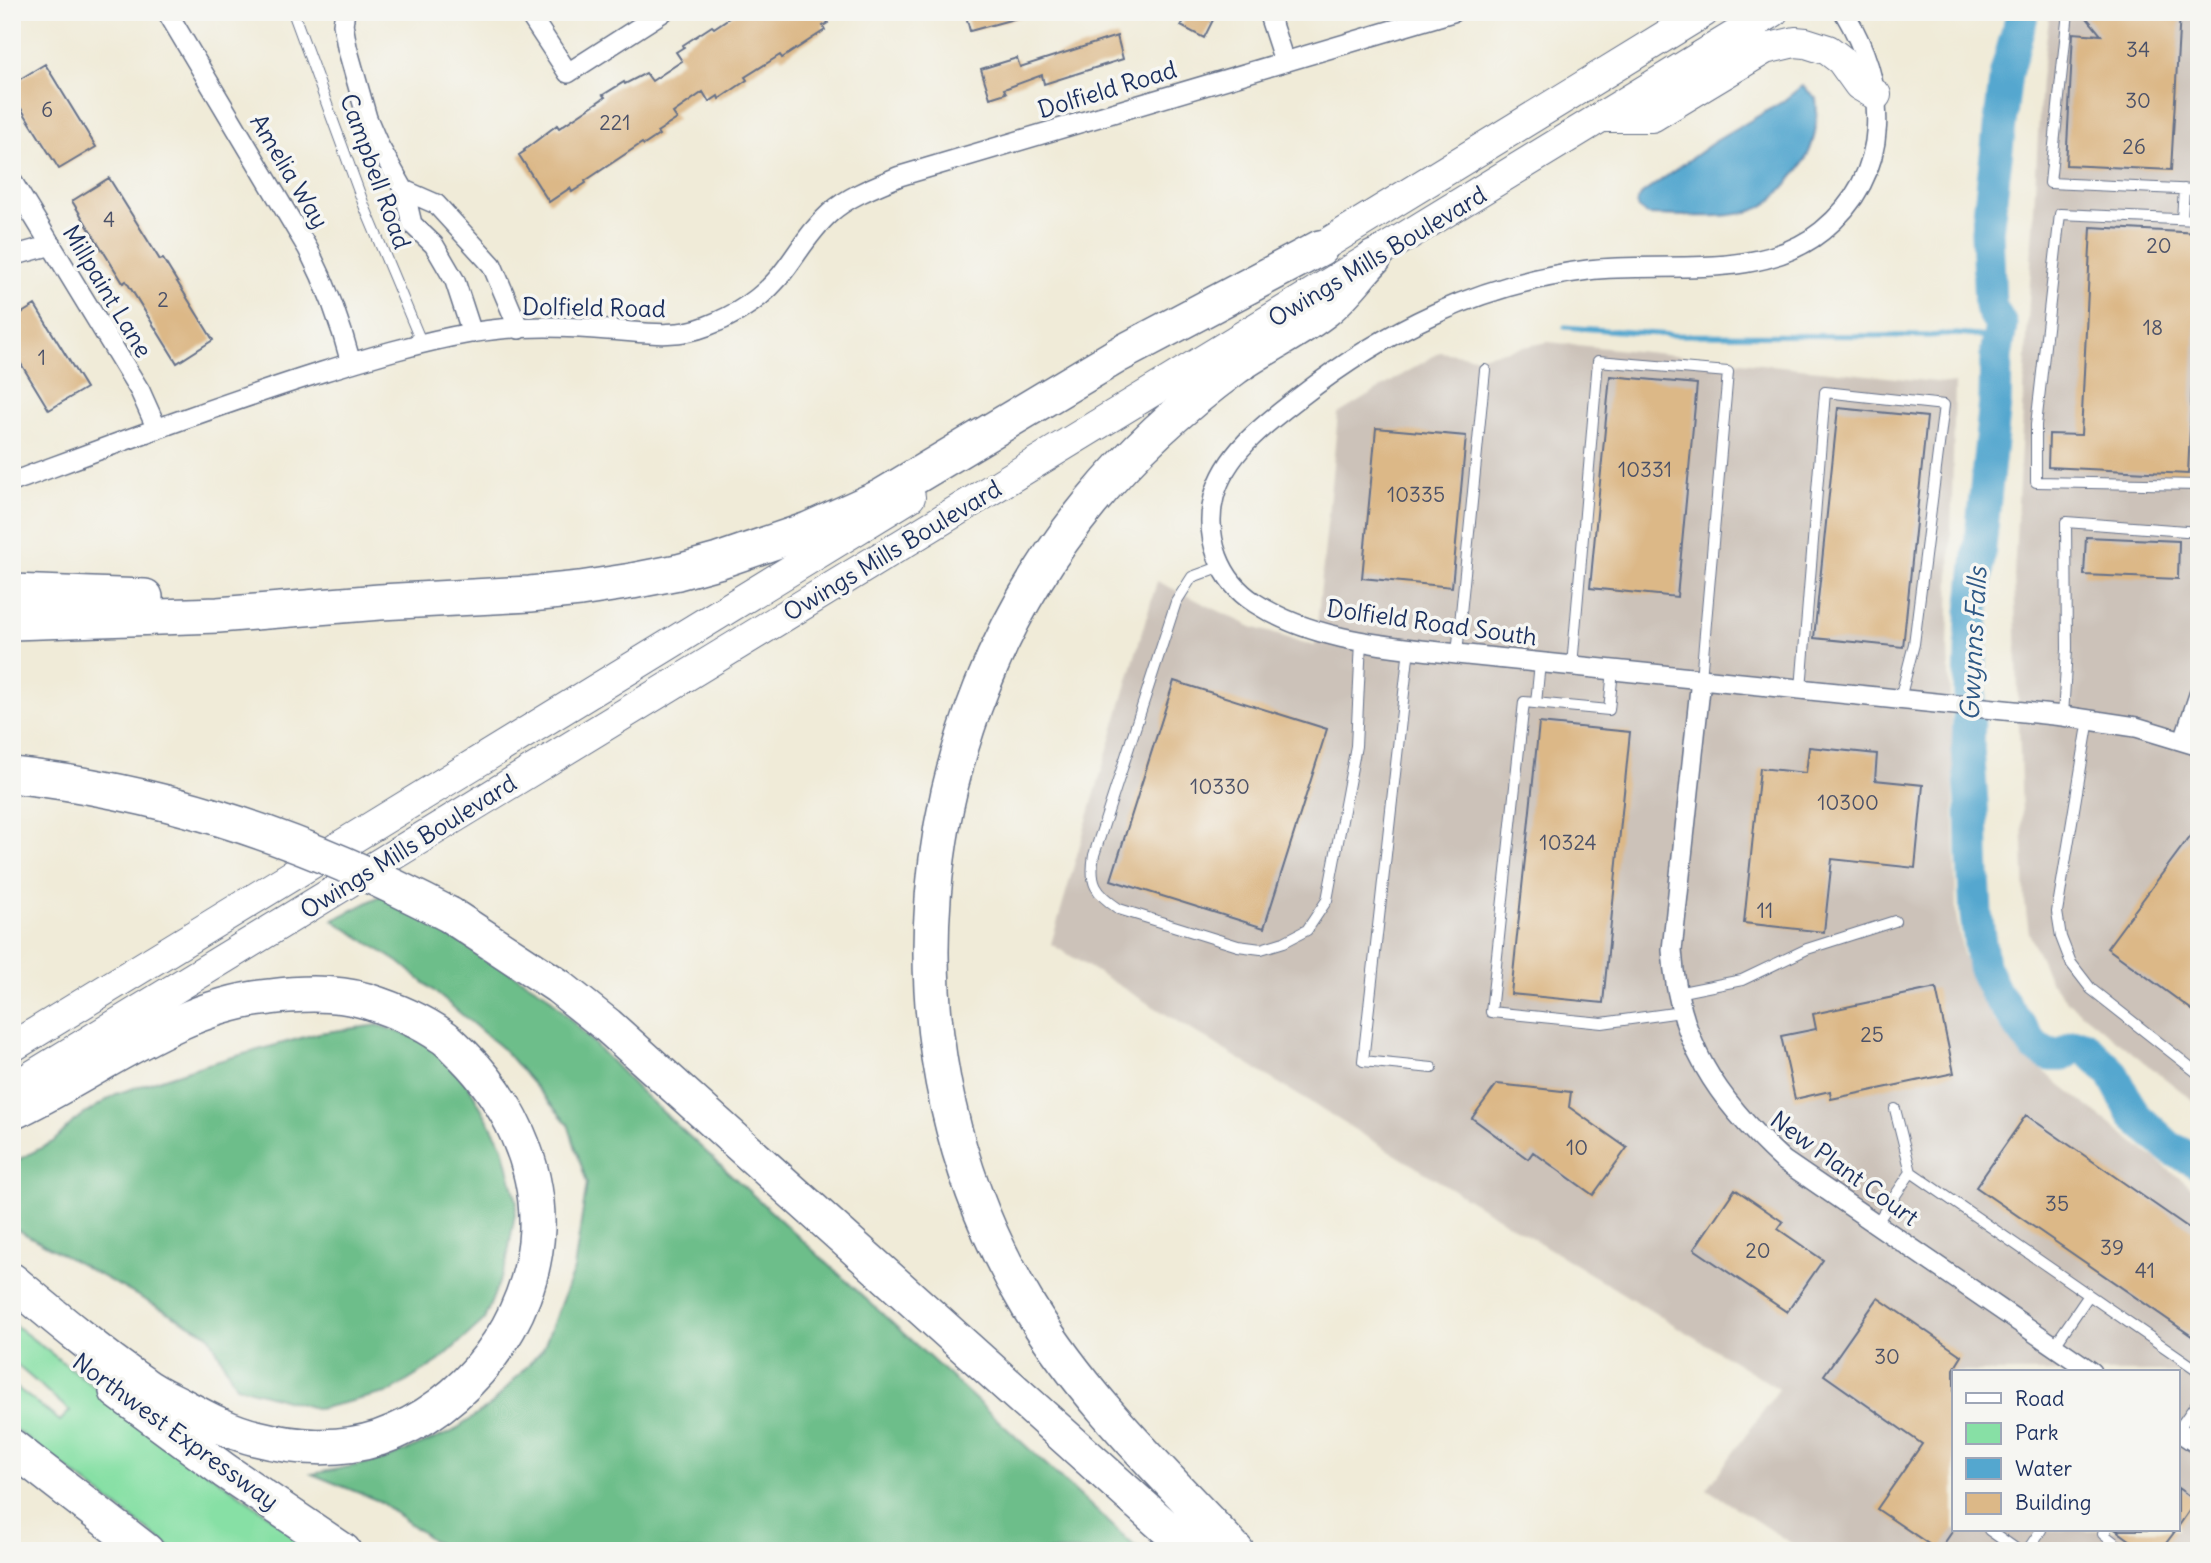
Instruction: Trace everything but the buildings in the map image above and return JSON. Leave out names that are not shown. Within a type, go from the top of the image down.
[{"type":"highway","points":[[12,622],[218,615],[530,594],[632,581],[718,561],[797,534],[881,497],[1118,355],[1320,248]]},
{"type":"highway","points":[[1236,1551],[1126,1434],[1070,1369],[1028,1305],[990,1233],[975,1195],[943,1082],[936,1037],[930,956],[934,873],[943,814],[956,761],[982,685],[1016,613],[1063,537],[1126,463],[1201,393],[1238,365],[1328,308],[1374,258]]},
{"type":"highway","points":[[12,592],[219,600],[380,602]]},
{"type":"highway","points":[[12,775],[104,788],[180,806],[262,831],[347,864],[450,915],[558,986],[607,1025],[1192,1551]]},
{"type":"highway","points":[[12,1112],[149,1035],[225,1005],[267,997],[304,994],[365,1000],[400,1014],[444,1037],[480,1072],[505,1105],[524,1149],[534,1189],[537,1228],[531,1273],[515,1319],[484,1365],[449,1400],[415,1421],[379,1438],[336,1447],[294,1445],[256,1438],[219,1426],[145,1386],[12,1281]]},
{"type":"highway","name":"Northwest Expressway","points":[[12,1307],[128,1399],[225,1471],[343,1551]]},
{"type":"highway","points":[[12,1447],[146,1551]]},
{"type":"main road","name":"Owings Mills Boulevard","points":[[12,1047],[1704,12]]},
{"type":"main road","points":[[886,554],[1018,453],[1735,12]]},
{"type":"main road","name":"Owings Mills Boulevard","points":[[12,1088],[1773,12]]},
{"type":"main road","points":[[1605,117],[1653,117],[1765,49],[1795,42],[1828,50],[1841,60],[1859,85],[1876,95]]},
{"type":"street","name":"Amelia Way","points":[[167,12],[314,260],[338,314],[352,363]]},
{"type":"street","points":[[345,12],[343,24],[347,47],[367,118],[379,146],[404,190],[412,224],[434,245],[455,281],[472,332]]},
{"type":"street","points":[[528,12],[568,73],[663,12]]},
{"type":"street","points":[[1268,12],[1284,61]]},
{"type":"street","name":"Dolfield Road","points":[[12,482],[261,391],[352,363],[472,332],[542,327],[660,335],[684,333],[706,327],[751,304],[770,288],[814,229],[832,212],[874,186],[1284,61],[1411,18],[1452,12]]},
{"type":"street","name":"Dolfield Road South","points":[[1844,12],[1869,68],[1876,95],[1877,138],[1864,177],[1848,205],[1837,217],[1805,244],[1768,260],[1586,271],[1502,289],[1420,319],[1330,373],[1276,415],[1230,462],[1214,497],[1212,517],[1212,537],[1222,566],[1231,583],[1246,598],[1264,610],[1313,629],[1361,640],[1457,654],[2089,719],[2136,727],[2191,743]]},
{"type":"street","name":"Millpaint Lane","points":[[12,181],[140,391],[157,429]]},
{"type":"street","points":[[404,190],[436,204],[492,265],[519,329]]},
{"type":"street","points":[[434,245],[458,228]]},
{"type":"street","points":[[12,256],[52,245]]},
{"type":"street","name":"New Plant Court","points":[[1701,679],[1672,950],[1679,1003],[1692,1042],[1709,1076],[1730,1106],[1783,1160],[2089,1370]]},
{"type":"street","points":[[2191,743],[2199,695]]},
{"type":"street","points":[[2180,1432],[2199,1445]]},
{"type":"lane","name":"Campbell Road","points":[[293,12],[365,208],[422,344]]},
{"type":"lane","points":[[2068,12],[2050,183],[2199,190]]},
{"type":"lane","points":[[2182,219],[2184,189]]},
{"type":"lane","points":[[2199,220],[2060,214],[2036,425],[2036,482],[2199,485]]},
{"type":"lane","points":[[1572,666],[1598,360],[1728,372],[1701,679]]},
{"type":"lane","points":[[1457,654],[1485,370]]},
{"type":"lane","points":[[1801,689],[1825,392],[1944,405],[1914,644],[1900,699]]},
{"type":"lane","points":[[2063,716],[2067,649],[2066,522],[2199,532]]},
{"type":"lane","points":[[1222,566],[1192,577],[1176,602],[1094,855],[1091,869],[1093,884],[1103,898],[1119,909],[1238,946],[1261,949],[1284,942],[1307,930],[1327,900],[1356,746],[1361,640]]},
{"type":"lane","points":[[1409,648],[1363,1060],[1432,1068]]},
{"type":"lane","points":[[1536,703],[1540,663]]},
{"type":"lane","points":[[1613,670],[1609,710],[1524,702],[1491,1012],[1602,1024],[1679,1003],[1742,980],[1807,949],[1895,921]]},
{"type":"lane","points":[[2089,719],[2057,912],[2061,937],[2071,962],[2091,989],[2199,1074]]},
{"type":"lane","points":[[1895,1109],[1911,1171],[2199,1371]]},
{"type":"lane","points":[[1876,1224],[1911,1171]]},
{"type":"lane","points":[[2054,1346],[2089,1295]]},
{"type":"lane","points":[[2180,1428],[2199,1400]]},
{"type":"lane","points":[[1992,1532],[2019,1551]]},
{"type":"lane","points":[[2027,1551],[2040,1532]]},
{"type":"lane","points":[[2104,1532],[2103,1534],[2125,1551]]},
{"type":"shaded area","points":[[2050,12],[2199,12],[2199,1105],[2069,1003],[2050,981],[2029,933],[2025,902],[2014,576],[2041,79]]},
{"type":"shaded area","points":[[1548,342],[1955,384],[1948,650],[1956,914],[1963,954],[1974,984],[1993,1019],[2019,1050],[2199,1193],[2199,1551],[1803,1551],[1707,1489],[1779,1389],[1051,944],[1157,581],[1252,627],[1315,646],[1338,414],[1440,352],[1475,357]]},
{"type":"green space","points":[[384,894],[546,994],[641,1092],[1140,1551],[447,1551],[379,1501],[312,1474],[383,1460],[452,1432],[492,1404],[543,1349],[574,1269],[587,1183],[568,1124],[504,1050],[403,965],[333,920]]},
{"type":"green space","points":[[378,1025],[435,1044],[470,1088],[503,1147],[517,1202],[506,1265],[484,1320],[439,1361],[390,1392],[318,1409],[236,1386],[209,1335],[12,1227],[12,1160],[18,1160],[53,1142],[74,1121],[116,1094],[201,1066],[319,1033]]},
{"type":"green space","points":[[12,1323],[172,1447],[320,1551],[175,1551],[12,1427],[12,1384],[60,1421],[70,1411],[12,1361]]},
{"type":"water","points":[[1802,86],[1816,98],[1815,131],[1810,151],[1779,193],[1765,205],[1740,214],[1724,216],[1647,215],[1638,208],[1637,201],[1642,194],[1714,142],[1782,102]]},
{"type":"waterway","name":"Gwynns Falls","points":[[2023,12],[2006,73],[1987,231],[1990,306],[2001,325],[1972,623],[1968,748],[1976,914],[1983,966],[1995,992],[2035,1047],[2050,1055],[2063,1055],[2074,1047],[2084,1046],[2112,1073],[2134,1115],[2170,1148],[2199,1163]]},
{"type":"waterway","points":[[1565,327],[1671,335],[1957,334],[1999,338]]}]
